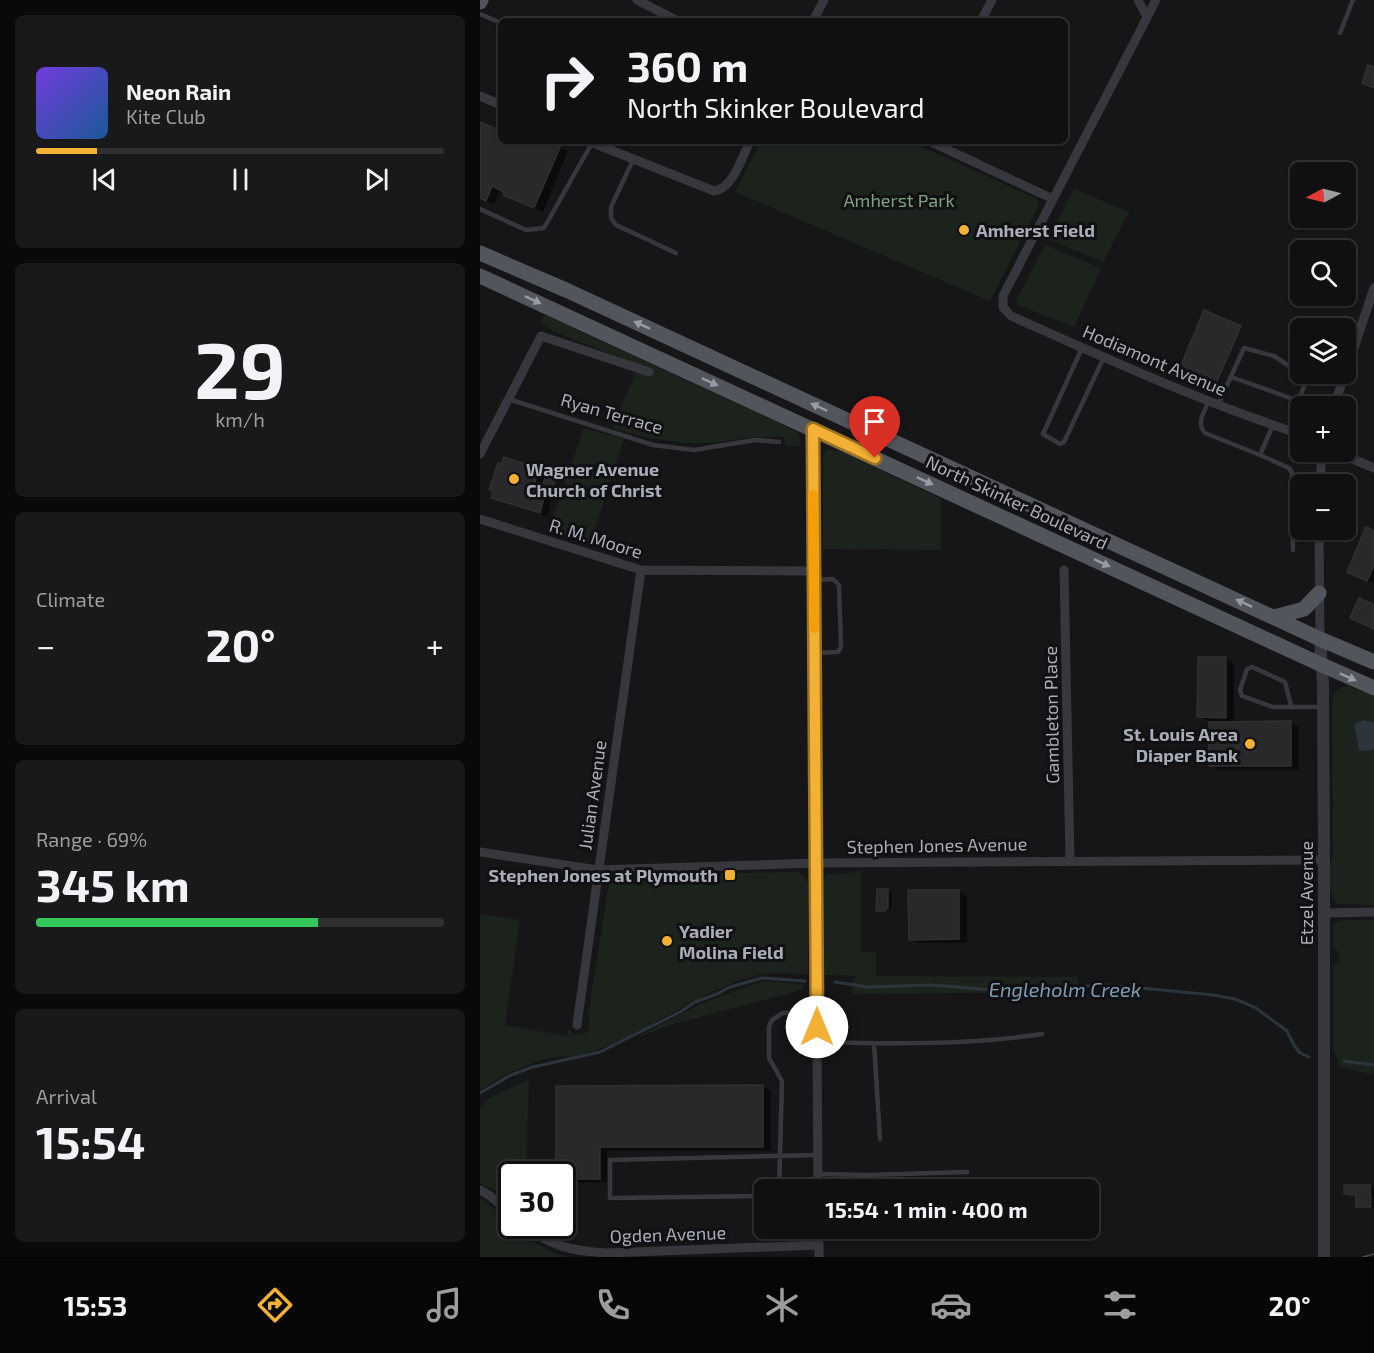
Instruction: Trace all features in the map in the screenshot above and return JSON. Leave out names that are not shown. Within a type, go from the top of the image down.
[{"type":"main road","name":"North Skinker Boulevard","points":[[480,253],[566,290],[1374,662]]},
{"type":"main road","name":"North Skinker Boulevard","points":[[480,276],[1374,688]]},
{"type":"main road","points":[[1274,617],[1304,609],[1319,593]]},
{"type":"street","points":[[637,0],[672,18]]},
{"type":"street","points":[[815,18],[824,0]]},
{"type":"street","points":[[983,18],[992,0]]},
{"type":"street","points":[[1138,0],[1147,17]]},
{"type":"street","points":[[935,144],[1053,199],[1156,0]]},
{"type":"street","points":[[480,96],[498,104]]},
{"type":"street","points":[[595,144],[708,190],[721,190],[728,184],[746,144]]},
{"type":"street","name":"Hodiamont Avenue","points":[[1053,199],[1003,296],[1003,307],[1011,316],[1214,403],[1289,430]]},
{"type":"street","points":[[1356,341],[1374,288]]},
{"type":"street","points":[[480,454],[541,336],[649,372]]},
{"type":"street","points":[[813,429],[818,1179]]},
{"type":"street","points":[[1356,460],[1374,468]]},
{"type":"street","name":"R. M. Moore","points":[[480,519],[641,570],[814,575]]},
{"type":"street","name":"Etzel Avenue","points":[[1319,540],[1323,707],[1324,1257]]},
{"type":"street","name":"Julian Avenue","points":[[577,1024],[641,570]]},
{"type":"street","name":"Gambleton Place","points":[[1064,570],[1070,860]]},
{"type":"street","name":"Stephen Jones Avenue","points":[[480,852],[598,870],[816,863],[1324,860]]},
{"type":"street","points":[[1324,913],[1374,912]]},
{"type":"street","points":[[480,1191],[498,1202]]},
{"type":"street","name":"Ogden Avenue","points":[[544,1239],[561,1248],[607,1253],[819,1245]]},
{"type":"street","points":[[819,1239],[819,1257]]},
{"type":"lane","points":[[1340,33],[1353,0]]},
{"type":"lane","points":[[480,14],[498,22]]},
{"type":"lane","points":[[480,209],[526,230],[544,228],[589,144]]},
{"type":"lane","points":[[633,160],[611,207],[611,218],[616,225],[676,253]]},
{"type":"lane","points":[[1082,348],[1044,432],[1044,436],[1060,444],[1064,442],[1104,357]]},
{"type":"lane","points":[[1290,366],[1274,356],[1244,348],[1231,377],[1200,423],[1205,433],[1289,468],[1292,474]]},
{"type":"lane","points":[[1231,377],[1290,398]]},
{"type":"lane","name":"Ryan Terrace","points":[[508,399],[653,445],[694,450],[755,440],[779,442]]},
{"type":"lane","points":[[1260,455],[1273,425]]},
{"type":"lane","points":[[1293,540],[1293,550]]},
{"type":"lane","points":[[814,575],[833,579],[839,585],[841,647],[835,653],[815,653]]},
{"type":"lane","points":[[1291,705],[1285,682],[1252,667],[1246,669],[1240,690],[1242,696],[1273,707],[1291,705],[1323,707]]},
{"type":"lane","points":[[779,1179],[782,1081],[769,1058],[769,1027],[772,1020],[783,1013],[817,1011]]},
{"type":"lane","points":[[817,1042],[994,1041],[1042,1034]]},
{"type":"lane","points":[[874,1043],[880,1139]]},
{"type":"lane","points":[[754,1196],[609,1198],[610,1160],[818,1155]]},
{"type":"lane","points":[[818,1174],[967,1172]]},
{"type":"green space","name":"Amherst Park","points":[[759,144],[918,144],[1035,198],[1039,202],[990,301],[735,192]]},
{"type":"green space","points":[[1074,189],[1129,212],[1103,262],[1048,239]]},
{"type":"green space","points":[[1045,245],[1101,268],[1074,327],[1018,305],[1016,301]]},
{"type":"green space","points":[[545,315],[796,431],[800,436],[801,446],[785,446],[784,437],[686,443],[648,438],[612,428],[639,365],[552,331],[541,322]]},
{"type":"green space","points":[[584,428],[624,439],[590,545],[548,531]]},
{"type":"green space","points":[[827,449],[843,452],[941,499],[941,550],[823,549],[823,456]]},
{"type":"green space","points":[[1348,686],[1374,696],[1374,905],[1338,904],[1332,895],[1329,882],[1329,869],[1333,858],[1332,701],[1337,690]]},
{"type":"green space","points":[[861,870],[861,952],[876,952],[876,976],[1078,977],[1078,992],[854,994],[851,988],[858,976],[824,975],[824,880],[827,874],[852,873]]},
{"type":"green space","points":[[797,872],[805,876],[808,884],[808,974],[767,973],[741,980],[701,997],[644,1029],[604,1047],[578,1055],[535,1062],[507,1074],[480,1090],[480,914],[520,920],[505,1025],[567,1036],[568,1029],[575,1035],[588,1032],[590,1023],[588,1015],[610,878],[619,875]]},
{"type":"green space","points":[[1345,920],[1374,920],[1374,1075],[1340,1067],[1333,1048],[1333,967],[1339,961],[1339,952],[1333,948],[1333,925]]},
{"type":"green space","points":[[763,981],[803,986],[802,989],[787,994],[670,1025],[636,1038],[700,1004]]},
{"type":"green space","points":[[529,1079],[526,1161],[498,1161],[498,1193],[480,1183],[480,1107],[488,1099]]},
{"type":"green space","points":[[480,1199],[498,1211],[498,1239],[530,1239],[555,1253],[570,1257],[480,1257]]},
{"type":"shaded area","points":[[1364,720],[1374,723],[1374,749],[1367,751],[1359,750],[1354,724]]},
{"type":"building","points":[[1368,65],[1374,67],[1374,88],[1362,83]]},
{"type":"building","points":[[480,122],[498,130],[498,144],[561,145],[534,208],[503,195],[504,192],[492,186],[486,201],[480,198]]},
{"type":"building","points":[[1204,310],[1241,326],[1215,387],[1208,384],[1209,382],[1179,370]]},
{"type":"building","name":"Wagner Avenue Church of Christ","points":[[504,457],[539,468],[533,489],[544,493],[540,513],[491,498],[493,491],[489,490],[498,463],[501,464]]},
{"type":"building","points":[[545,477],[555,480],[552,492],[542,489]]},
{"type":"building","points":[[1366,527],[1374,531],[1374,565],[1367,581],[1347,572]]},
{"type":"building","points":[[1359,598],[1374,605],[1374,629],[1350,618]]},
{"type":"building","points":[[1198,657],[1226,657],[1226,718],[1197,717]]},
{"type":"building","name":"St. Louis Area Diaper Bank","points":[[1291,721],[1291,766],[1209,766],[1209,722]]},
{"type":"building","points":[[877,889],[888,889],[888,909],[886,911],[876,911]]},
{"type":"building","points":[[908,890],[959,890],[959,939],[909,940]]},
{"type":"building","points":[[763,1085],[763,1147],[600,1147],[600,1179],[576,1179],[576,1161],[556,1161],[556,1086]]},
{"type":"building","points":[[1344,1185],[1370,1185],[1371,1207],[1356,1207],[1356,1195],[1344,1194]]},
{"type":"waterway","name":"Engleholm Creek","points":[[480,1093],[511,1075],[533,1067],[600,1052],[680,1012],[695,1002],[730,987],[762,978],[805,981]]},
{"type":"waterway","name":"Engleholm Creek","points":[[835,982],[868,987],[931,985],[994,990],[1110,985],[1213,995],[1235,999],[1256,1008],[1287,1031],[1300,1053],[1309,1057]]},
{"type":"waterway","name":"Engleholm Creek","points":[[1344,1061],[1374,1065]]},
{"type":"tram line","points":[[1363,1257],[1374,1254]]},
{"type":"slow traffic","points":[[813,495],[814,628]]},
{"type":"place","name":"Amherst Field","points":[[964,230]]},
{"type":"place","name":"Wagner Avenue Church of Christ","points":[[514,479]]},
{"type":"place","name":"St. Louis Area Diaper Bank","points":[[1250,744]]},
{"type":"place","name":"Stephen Jones at Plymouth","points":[[730,875]]},
{"type":"place","name":"Yadier Molina Field","points":[[667,941]]},
{"type":"route","points":[[817,1027],[813,429],[875,458]]}]
